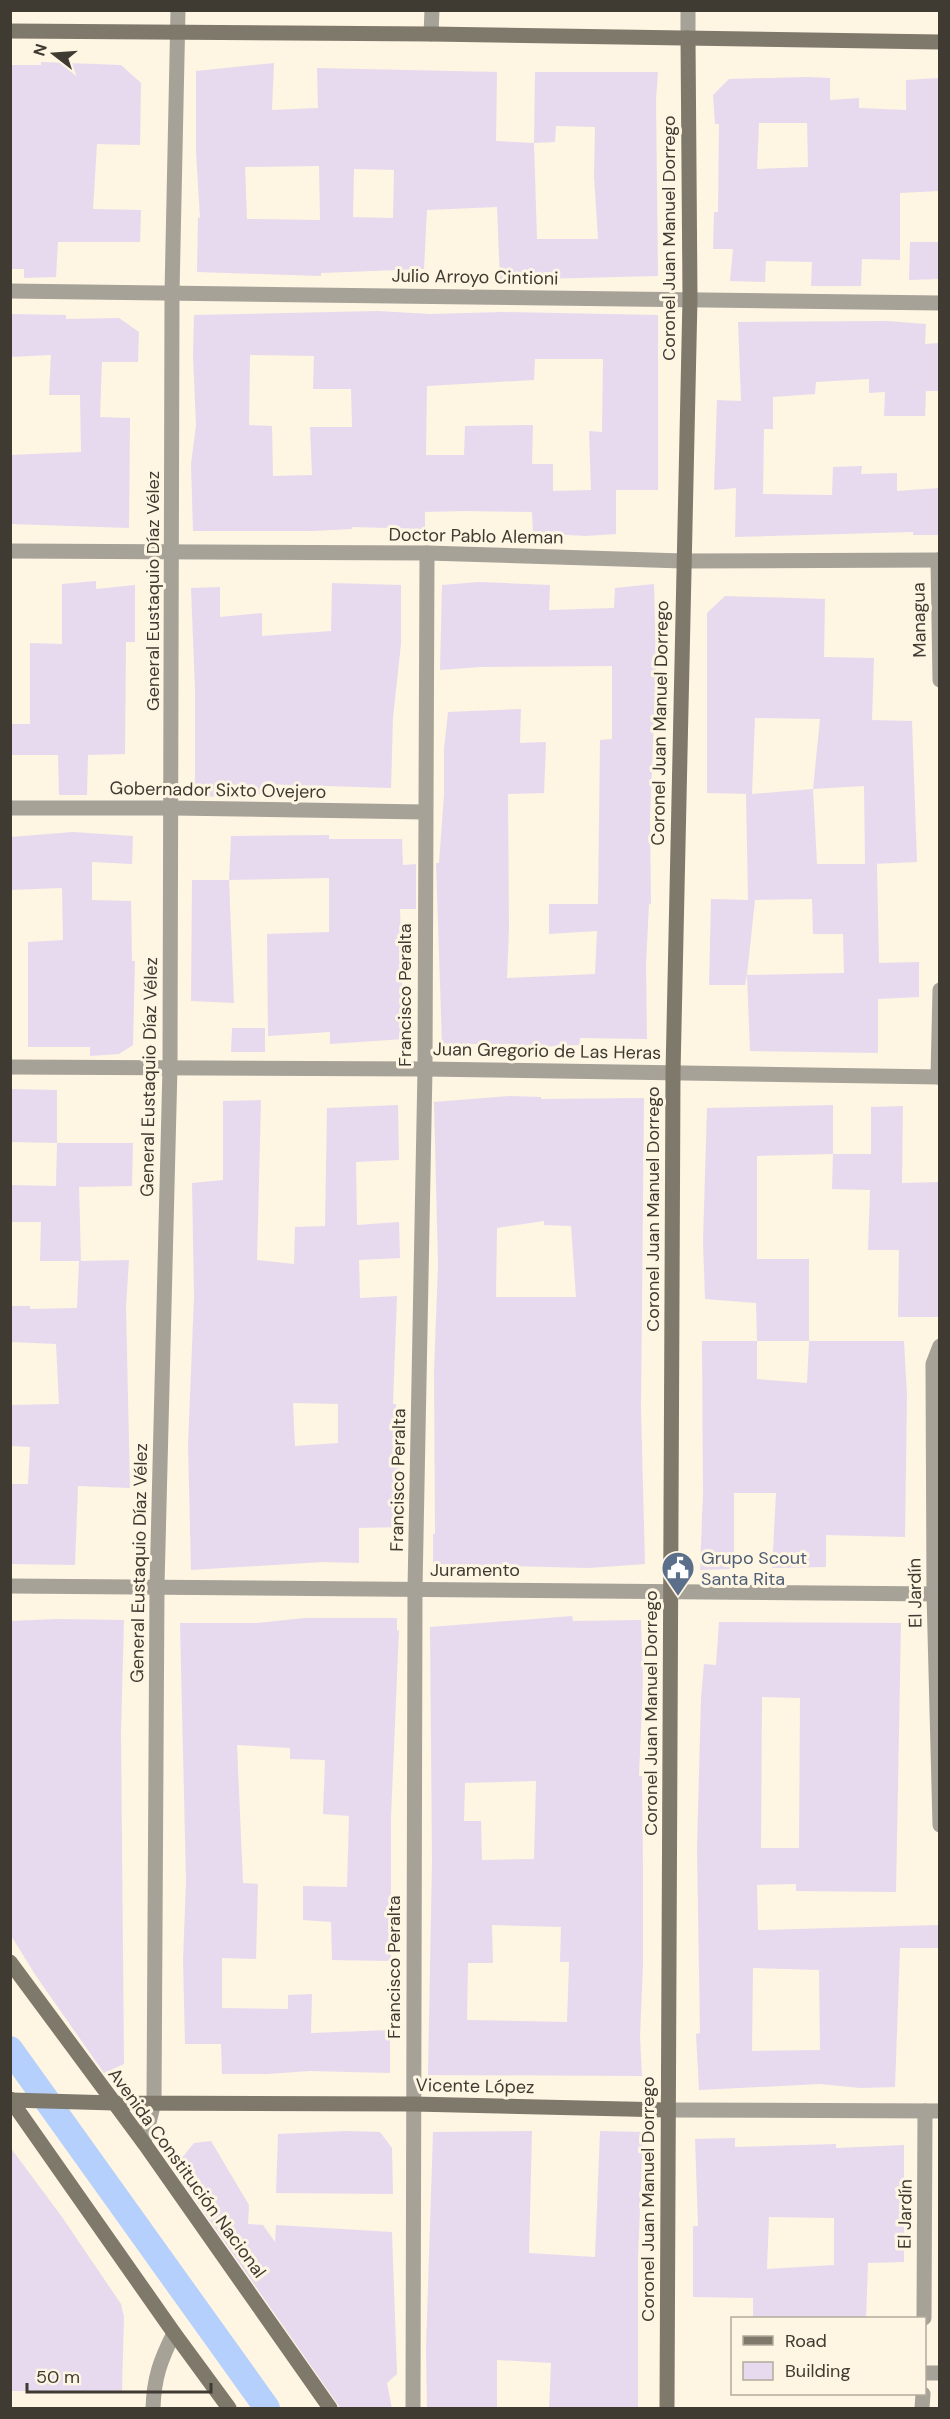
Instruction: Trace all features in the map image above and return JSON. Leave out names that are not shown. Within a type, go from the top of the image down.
[{"type":"street","name":"General Eustaquio Díaz Vélez","points":[[144,2143],[154,2102],[157,1586],[170,1067],[172,293],[178,10]]},
{"type":"street","points":[[432,10],[432,34]]},
{"type":"street","name":"Coronel Juan Manuel Dorrego","points":[[667,2409],[673,1073],[690,298],[688,10]]},
{"type":"street","points":[[10,31],[432,34],[939,42]]},
{"type":"street","name":"Julio Arroyo Cintioni","points":[[10,291],[939,303]]},
{"type":"street","name":"Doctor Pablo Aleman","points":[[10,551],[427,553],[683,561],[939,560]]},
{"type":"street","name":"Francisco Peralta","points":[[413,2409],[415,1589],[424,1069],[427,553]]},
{"type":"street","name":"Managua","points":[[939,560],[939,680]]},
{"type":"street","name":"Gobernador Sixto Ovejero","points":[[10,808],[424,812]]},
{"type":"street","points":[[939,990],[939,1077]]},
{"type":"street","name":"Juan Gregorio de Las Heras","points":[[10,1067],[424,1069],[939,1077]]},
{"type":"street","name":"El Jardín","points":[[939,1346],[933,1364],[939,1823]]},
{"type":"street","name":"Juramento","points":[[10,1586],[937,1594]]},
{"type":"street","name":"Avenida Constitución Nacional","points":[[10,1962],[144,2143],[330,2409]]},
{"type":"street","points":[[11,2100],[229,2409]]},
{"type":"street","name":"Vicente López","points":[[11,2100],[114,2103],[413,2104],[668,2110],[932,2111]]},
{"type":"street","name":"El Jardín","points":[[924,2317],[932,2111]]},
{"type":"street","points":[[153,2409],[154,2384],[159,2362],[174,2333]]},
{"type":"building","points":[[41,62],[121,65],[141,83],[140,145],[97,144],[93,209],[141,210],[140,242],[58,242],[56,277],[24,278],[24,269],[10,269],[10,65],[41,65]]},
{"type":"building","points":[[274,63],[272,110],[318,108],[317,68],[497,72],[496,141],[534,143],[535,72],[658,72],[656,100],[658,276],[500,280],[497,207],[427,210],[424,269],[321,273],[321,276],[197,272],[198,217],[200,218],[196,152],[196,71]],"holes":[[[556,126],[595,127],[594,176],[598,239],[537,239],[534,143],[555,142]],[[319,166],[320,220],[247,219],[245,167]],[[354,169],[394,170],[393,218],[353,217]]]},
{"type":"building","points":[[830,78],[830,100],[859,98],[859,108],[906,110],[906,80],[939,78],[939,191],[900,193],[900,260],[862,259],[861,286],[811,286],[812,262],[766,261],[765,282],[730,281],[733,249],[713,249],[714,212],[718,212],[719,124],[715,124],[713,95],[729,79]],"holes":[[[759,123],[807,123],[808,167],[757,169]]]},
{"type":"building","points":[[910,242],[939,242],[939,279],[909,280]]},
{"type":"building","points":[[378,311],[430,314],[502,312],[658,315],[658,490],[616,490],[616,534],[585,536],[533,533],[532,512],[464,511],[425,512],[425,529],[352,527],[352,529],[313,531],[193,531],[191,464],[196,425],[194,315]],"holes":[[[250,355],[314,356],[313,389],[351,389],[352,427],[310,427],[312,475],[273,476],[272,426],[249,425]],[[535,359],[603,359],[602,432],[589,431],[591,490],[553,491],[553,464],[532,464],[533,425],[465,426],[464,455],[426,455],[427,386],[534,380]]]},
{"type":"building","points":[[10,314],[66,315],[66,319],[119,318],[139,332],[138,362],[102,362],[100,417],[130,418],[129,528],[10,524],[10,455],[81,452],[80,395],[49,395],[51,355],[10,357]]},
{"type":"building","points":[[887,321],[926,324],[925,344],[939,343],[939,391],[926,391],[925,416],[884,416],[885,392],[869,393],[869,379],[816,382],[815,394],[773,397],[773,429],[764,429],[763,494],[832,495],[833,467],[862,466],[861,474],[897,473],[897,491],[939,488],[939,535],[913,535],[913,532],[735,537],[736,488],[714,490],[717,400],[741,401],[738,322]]},
{"type":"building","points":[[96,581],[96,589],[135,585],[135,642],[126,642],[125,754],[88,755],[87,795],[59,795],[58,755],[10,755],[10,724],[30,724],[30,643],[62,644],[62,584]]},
{"type":"building","points":[[479,582],[550,585],[549,610],[614,608],[615,588],[654,584],[656,667],[650,820],[651,904],[649,904],[646,965],[647,1039],[580,1038],[580,1045],[513,1048],[513,1044],[442,1044],[436,863],[439,863],[448,712],[521,709],[520,743],[546,742],[544,793],[508,794],[507,978],[595,974],[597,931],[549,934],[549,904],[598,904],[600,740],[612,739],[612,666],[480,667],[440,670],[442,585]]},
{"type":"building","points":[[332,583],[401,585],[401,644],[393,717],[391,788],[262,784],[262,794],[205,797],[205,795],[195,795],[195,690],[191,588],[220,587],[220,617],[262,613],[262,636],[331,631]]},
{"type":"building","points":[[725,596],[825,599],[824,657],[874,658],[872,720],[912,721],[917,862],[873,864],[877,864],[879,963],[919,962],[919,997],[878,999],[878,1053],[750,1051],[747,975],[844,973],[843,934],[813,934],[812,899],[748,900],[746,794],[752,794],[707,793],[707,613]],"holes":[[[755,718],[820,719],[813,789],[752,794]],[[864,786],[865,864],[817,864],[813,789]]]},
{"type":"building","points":[[73,832],[133,836],[132,864],[92,862],[92,900],[131,901],[132,961],[135,961],[133,1045],[119,1054],[90,1056],[90,1047],[28,1047],[28,942],[63,940],[62,888],[10,890],[10,837]]},
{"type":"building","points":[[329,835],[329,839],[402,839],[403,865],[416,864],[416,909],[400,909],[404,1039],[330,1044],[330,1032],[268,1036],[267,934],[329,932],[329,878],[229,880],[231,836]]},
{"type":"building","points":[[192,880],[229,880],[234,1003],[191,1001]]},
{"type":"building","points":[[711,899],[755,900],[745,985],[709,985]]},
{"type":"building","points":[[232,1028],[265,1028],[265,1052],[231,1052]]},
{"type":"building","points":[[10,1089],[57,1090],[57,1143],[10,1142]]},
{"type":"building","points":[[509,1096],[541,1097],[541,1099],[644,1098],[641,1408],[645,1564],[589,1568],[433,1564],[433,1534],[435,1534],[434,1371],[438,1265],[434,1102]],"holes":[[[544,1221],[544,1225],[571,1226],[576,1297],[496,1297],[497,1228]]]},
{"type":"building","points":[[261,1100],[257,1260],[294,1264],[295,1227],[325,1226],[327,1108],[398,1105],[399,1160],[356,1162],[357,1225],[399,1222],[400,1258],[359,1260],[360,1298],[397,1296],[393,1404],[396,1404],[402,1527],[359,1528],[359,1563],[323,1562],[191,1570],[188,1445],[194,1297],[192,1183],[223,1180],[223,1101]],"holes":[[[293,1403],[338,1404],[338,1443],[295,1446]]]},
{"type":"building","points":[[833,1105],[833,1154],[757,1156],[757,1259],[809,1259],[809,1341],[757,1341],[756,1303],[705,1299],[703,1241],[707,1108]]},
{"type":"building","points":[[903,1106],[902,1183],[939,1182],[939,1317],[898,1317],[899,1250],[868,1250],[870,1190],[832,1189],[833,1154],[871,1154],[871,1107]]},
{"type":"building","points":[[57,1143],[133,1143],[132,1186],[79,1187],[81,1261],[129,1260],[126,1307],[130,1488],[78,1486],[75,1565],[10,1564],[10,1484],[28,1484],[30,1447],[10,1446],[10,1405],[59,1404],[56,1344],[10,1342],[10,1306],[30,1306],[30,1309],[77,1308],[79,1261],[40,1261],[41,1222],[10,1222],[10,1185],[56,1186]]},
{"type":"building","points":[[702,1341],[757,1341],[757,1379],[807,1383],[809,1341],[904,1341],[907,1395],[905,1537],[826,1535],[826,1567],[772,1568],[776,1493],[734,1493],[734,1569],[700,1570],[703,1493]]},
{"type":"building","points":[[572,1616],[573,1621],[641,1620],[643,1681],[639,1776],[642,1776],[643,1866],[640,2037],[642,2076],[428,2075],[432,1860],[430,1627]],"holes":[[[536,1781],[534,1859],[482,1860],[481,1821],[464,1821],[465,1783]],[[492,1925],[561,1927],[560,1962],[569,1962],[567,2022],[467,2020],[468,1963],[493,1963]]]},
{"type":"building","points":[[305,1618],[397,1618],[397,1631],[399,1630],[391,1817],[391,1961],[332,1960],[331,1922],[303,1920],[303,1886],[347,1887],[349,1816],[323,1814],[325,1760],[290,1759],[290,1748],[237,1745],[243,1883],[258,1884],[256,1959],[222,1958],[222,2008],[288,2009],[288,1995],[312,1994],[311,2033],[390,2030],[390,2073],[310,2071],[222,2074],[221,2044],[185,2044],[183,1960],[186,1881],[180,1623],[257,1623]]},
{"type":"building","points":[[124,1620],[121,1733],[124,2064],[104,2073],[36,1976],[10,1934],[10,1621]]},
{"type":"building","points":[[719,1622],[901,1623],[896,1892],[796,1891],[796,1884],[757,1885],[758,1930],[939,1925],[939,1948],[900,1948],[895,2087],[860,2088],[820,2084],[699,2090],[696,2034],[700,2033],[697,1849],[701,1698],[704,1664],[716,1665]],"holes":[[[762,1697],[800,1698],[799,1848],[761,1848]],[[753,1968],[819,1970],[820,2050],[752,2051]]]},
{"type":"building","points":[[532,2131],[529,2253],[595,2257],[600,2131],[643,2132],[638,2258],[638,2409],[549,2409],[551,2363],[497,2360],[497,2409],[427,2409],[426,2349],[433,2132]]},
{"type":"building","points":[[380,2132],[392,2148],[393,2194],[276,2193],[278,2134]]},
{"type":"building","points":[[735,2138],[735,2147],[836,2144],[836,2148],[904,2145],[904,2262],[868,2263],[866,2317],[753,2317],[753,2298],[693,2297],[693,2226],[698,2226],[695,2139]],"holes":[[[769,2217],[834,2218],[834,2265],[767,2269]]]},
{"type":"building","points":[[211,2141],[249,2205],[248,2224],[263,2225],[275,2242],[276,2225],[392,2232],[397,2374],[387,2383],[392,2409],[341,2409],[180,2178],[181,2159],[194,2143]]},
{"type":"building","points":[[10,2147],[62,2217],[121,2304],[124,2317],[122,2391],[10,2391]]},
{"type":"waterway","points":[[10,2049],[267,2408]]},
{"type":"place","name":"Grupo Scout Santa Rita","points":[[678,1597]]}]
